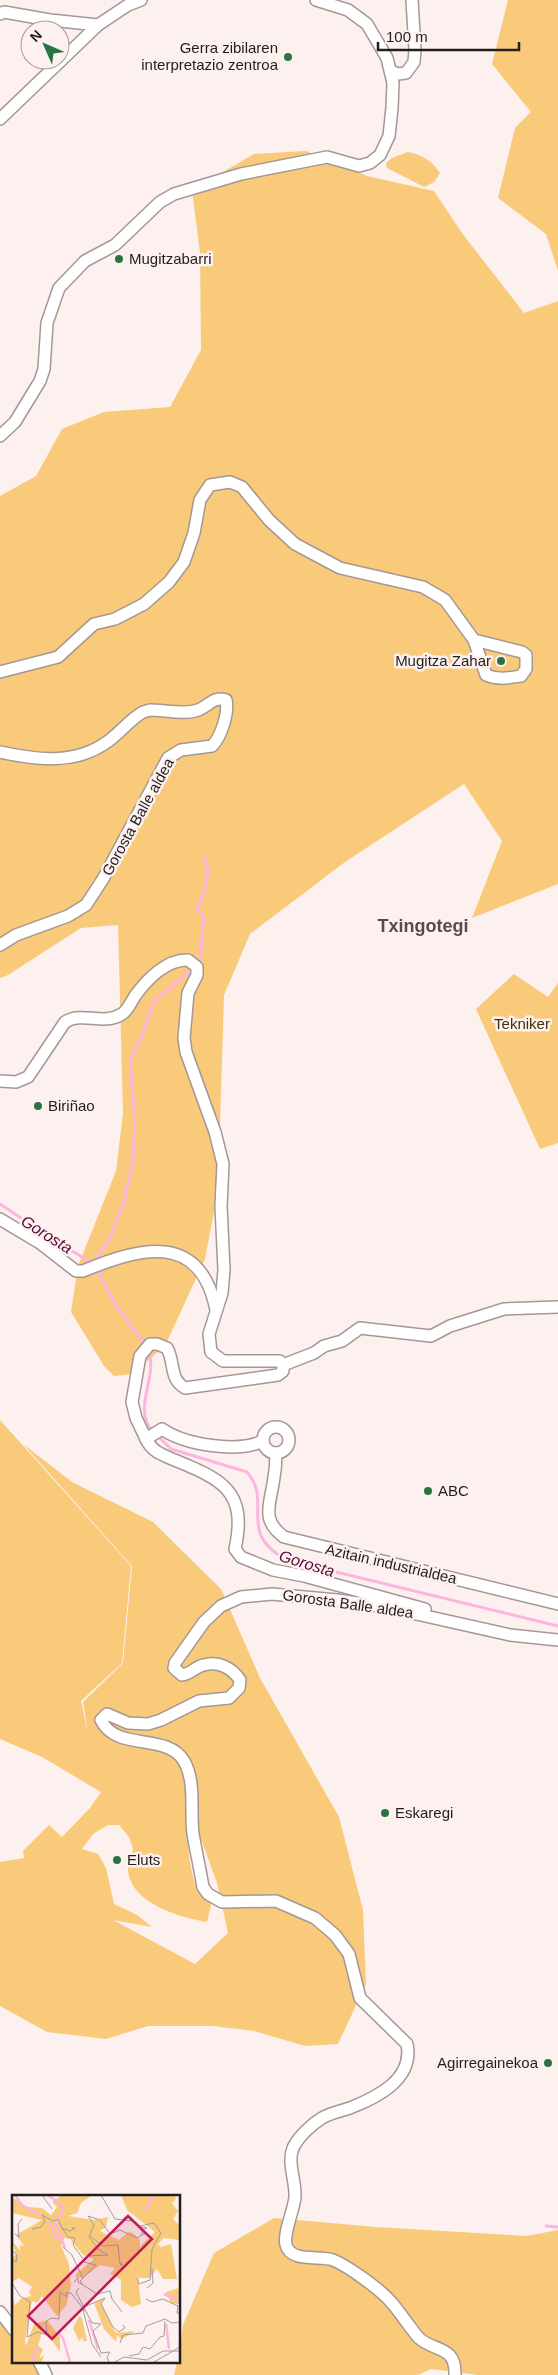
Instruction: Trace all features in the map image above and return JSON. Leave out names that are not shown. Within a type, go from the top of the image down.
[{"type":"street","points":[[0,119],[98,25],[128,5],[140,0]]},
{"type":"street","points":[[0,436],[15,422],[40,381],[44,369],[45,334],[50,310],[59,288],[74,270],[95,254],[115,245],[152,208],[174,194],[241,174],[289,166],[317,158],[335,158],[359,166],[370,164],[380,155],[389,136],[395,73],[374,33],[367,24],[337,3],[316,0]]},
{"type":"street","points":[[395,73],[406,73],[414,62],[412,0]]},
{"type":"street","points":[[0,14],[4,12],[98,25]]},
{"type":"street","points":[[0,672],[58,657],[94,624],[115,619],[144,604],[169,582],[184,562],[194,533],[200,500],[210,485],[230,482],[242,487],[269,520],[295,544],[340,568],[423,587],[445,600],[474,640],[486,675],[493,678],[521,676],[526,669],[526,655],[522,652],[474,640]]},
{"type":"street","name":"Gorosta Balle aldea","points":[[0,752],[36,759],[67,758],[102,745],[143,712],[150,710],[198,710],[209,702],[221,698],[226,700],[228,706],[219,735],[212,746],[181,750],[168,758],[103,879],[86,905],[68,916],[16,935],[0,945]]},
{"type":"street","points":[[0,1081],[16,1082],[28,1077],[70,1019],[76,1017],[96,1020],[115,1018],[126,1011],[142,988],[168,964],[181,960],[193,963],[197,967],[197,975],[188,993],[184,1038],[186,1052],[215,1132],[223,1164],[221,1206],[224,1270],[222,1293],[210,1334],[211,1352],[223,1361],[280,1361],[283,1365],[283,1371],[278,1375],[185,1388],[178,1384],[175,1378],[172,1359],[166,1348],[157,1344],[146,1347],[132,1402],[136,1418],[151,1436],[150,1446],[161,1456],[188,1468],[201,1470],[224,1485],[239,1512],[235,1549],[241,1557],[273,1570],[401,1601],[425,1609],[439,1618]]},
{"type":"street","points":[[0,1219],[40,1243],[76,1271],[83,1271],[124,1256],[162,1252],[178,1253],[189,1259],[201,1273],[207,1283],[217,1312]]},
{"type":"street","points":[[283,1365],[314,1354],[324,1346],[342,1341],[360,1328],[430,1336],[450,1326],[504,1309],[558,1307]]},
{"type":"street","points":[[274,1427],[283,1429],[287,1433],[288,1446],[282,1452],[276,1453],[267,1450],[263,1441],[266,1432],[274,1427]]},
{"type":"street","points":[[151,1436],[162,1429],[172,1436],[194,1443],[251,1447],[263,1441]]},
{"type":"street","name":"Azitain industrialdea","points":[[276,1453],[276,1471],[268,1517],[276,1531],[284,1537],[558,1604]]},
{"type":"street","name":"Gorosta Balle aldea","points":[[455,2375],[453,2362],[446,2350],[420,2339],[391,2301],[377,2288],[333,2260],[296,2256],[289,2251],[286,2243],[295,2196],[291,2158],[293,2149],[314,2124],[323,2118],[352,2107],[390,2087],[403,2074],[408,2063],[407,2044],[360,1998],[349,1954],[335,1935],[315,1918],[276,1901],[222,1902],[208,1894],[203,1887],[193,1832],[190,1778],[183,1760],[170,1748],[121,1738],[104,1726],[101,1720],[103,1715],[107,1714],[128,1723],[148,1724],[161,1720],[199,1701],[229,1698],[239,1688],[240,1680],[229,1668],[220,1665],[204,1665],[182,1675],[174,1668],[175,1663],[204,1622],[221,1606],[241,1597],[272,1594],[337,1600],[439,1618],[510,1635],[558,1640]]},
{"type":"street","points":[[0,2312],[12,2327]]},
{"type":"street","points":[[40,2362],[46,2375]]},
{"type":"green space","points":[[508,0],[558,0],[558,271],[546,234],[498,198],[515,128],[531,112],[492,64]]},
{"type":"green space","points":[[306,151],[367,176],[434,191],[462,233],[524,313],[558,301],[558,884],[472,918],[502,841],[464,784],[345,862],[250,934],[224,995],[218,1191],[205,1259],[165,1346],[132,1374],[114,1376],[104,1366],[71,1312],[78,1266],[116,1171],[123,1113],[118,925],[81,928],[8,975],[0,978],[0,496],[36,476],[62,429],[104,412],[170,407],[201,350],[200,253],[192,190],[254,154]]},
{"type":"green space","points":[[408,152],[427,159],[437,169],[440,173],[434,182],[424,187],[387,168],[386,163],[392,158]]},
{"type":"green space","name":"Tekniker","points":[[514,974],[548,997],[558,983],[558,1143],[540,1149],[476,1009]]},
{"type":"green space","points":[[0,1420],[131,1566],[122,1663],[81,1701],[88,1733],[83,1702],[123,1663],[132,1566],[23,1444],[72,1482],[153,1522],[221,1589],[260,1678],[339,1817],[363,1910],[366,1984],[338,2044],[305,2046],[254,2031],[213,2026],[148,2026],[106,2039],[47,2032],[0,2006],[0,1862],[24,1858],[23,1851],[49,1825],[62,1837],[90,1808],[101,1792],[42,1757],[0,1739]],"holes":[[[108,1825],[119,1825],[129,1837],[133,1849],[128,1863],[129,1877],[135,1888],[156,1905],[182,1916],[207,1922],[212,1901],[205,1898],[195,1884],[187,1837],[201,1839],[217,1883],[228,1933],[195,1964],[113,1920],[152,1927],[137,1915],[114,1904],[106,1868],[98,1854],[82,1849],[93,1834]]]},
{"type":"green space","points":[[274,2218],[376,2227],[527,2236],[558,2230],[558,2375],[478,2375],[431,2369],[418,2375],[174,2375],[177,2362],[180,2362],[183,2325],[214,2253]]},
{"type":"green space","points":[[0,2316],[12,2331],[12,2362],[36,2362],[42,2375],[0,2375]]},
{"type":"waterway","points":[[200,960],[204,917],[197,909],[204,890],[208,870],[205,857]]},
{"type":"waterway","points":[[0,1204],[63,1246],[93,1263],[110,1238],[123,1205],[133,1161],[135,1121],[130,1061],[142,1037],[154,1001],[189,972]]},
{"type":"waterway","name":"Gorosta","points":[[97,1270],[114,1302],[145,1345]]},
{"type":"waterway","name":"Gorosta","points":[[148,1350],[151,1360],[144,1412],[152,1431]]},
{"type":"waterway","name":"Gorosta","points":[[157,1435],[171,1449],[247,1472],[254,1484],[257,1495],[259,1528],[263,1539],[271,1549],[287,1560],[558,1626]]},
{"type":"waterway","points":[[546,2226],[558,2227]]},
{"type":"place","name":"Gerra zibilaren interpretazio zentroa","points":[[288,57]]},
{"type":"place","name":"Mugitzabarri","points":[[119,259]]},
{"type":"place","name":"Mugitza Zahar","points":[[501,661]]},
{"type":"place","name":"Biriñao","points":[[38,1106]]},
{"type":"place","name":"ABC","points":[[428,1491]]},
{"type":"place","name":"Eskaregi","points":[[385,1813]]},
{"type":"place","name":"Eluts","points":[[117,1860]]},
{"type":"place","name":"Agirregainekoa","points":[[548,2063]]},
{"type":"district","name":"Txingotegi","points":[[423,926]]}]
